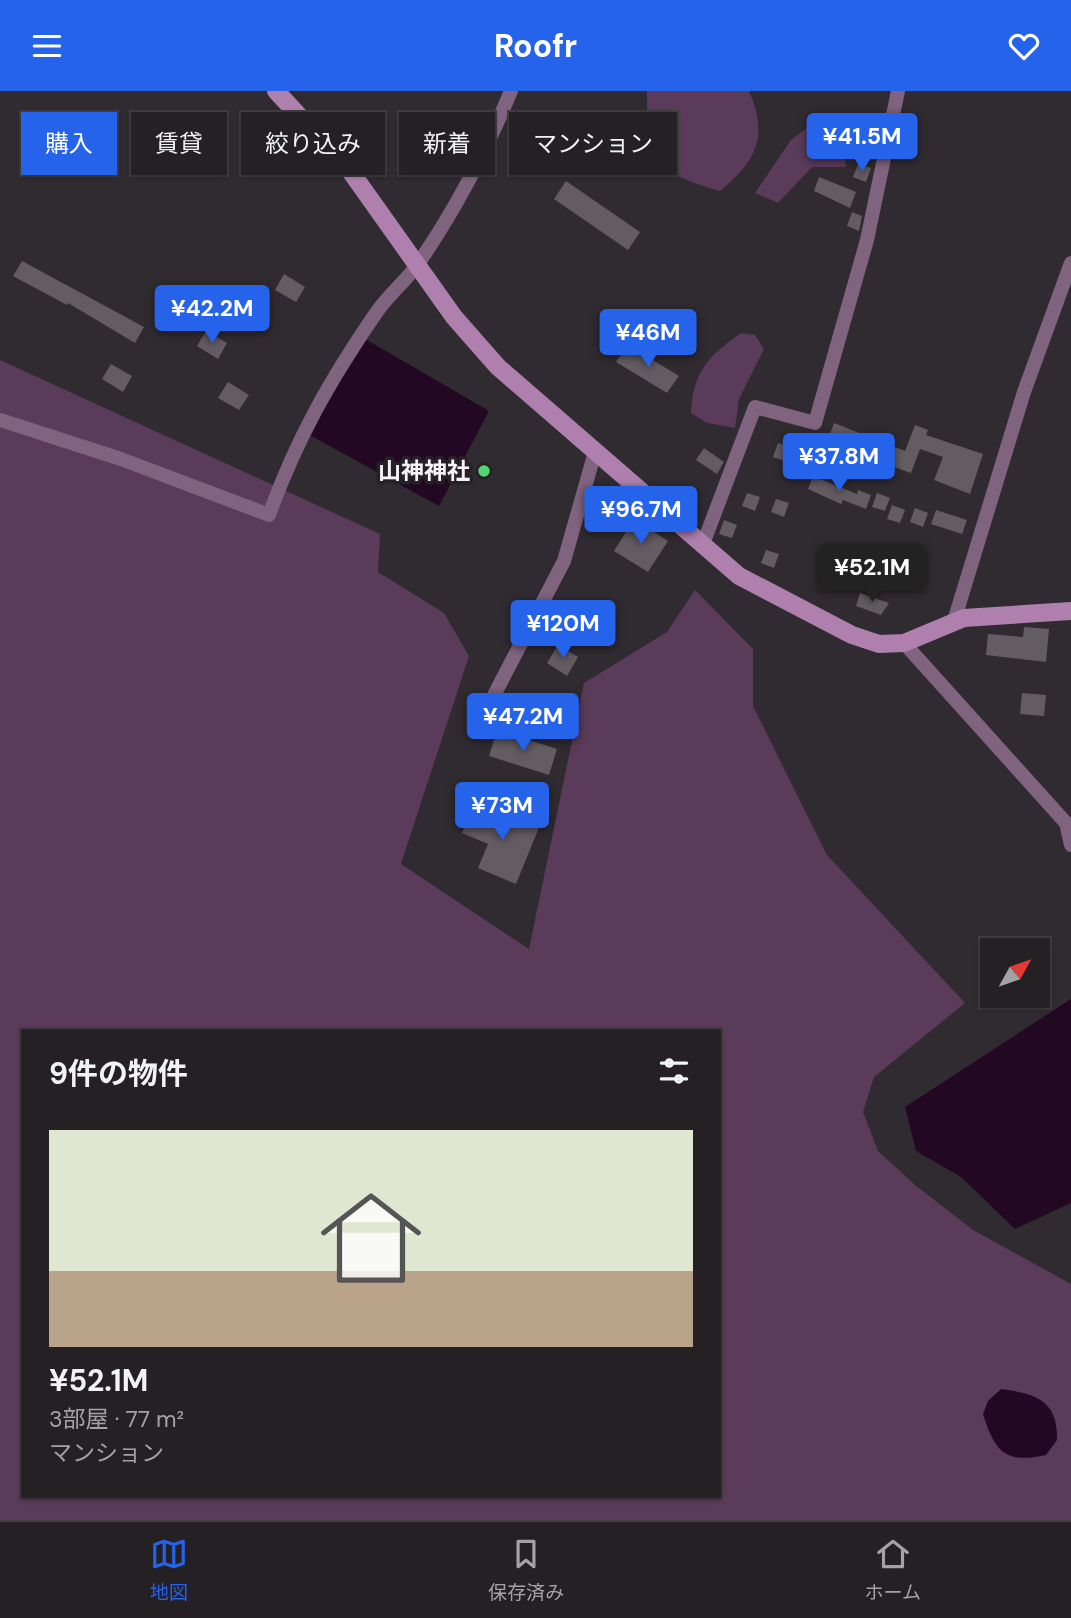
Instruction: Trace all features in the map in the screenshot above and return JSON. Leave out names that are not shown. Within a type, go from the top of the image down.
[{"type":"street","points":[[276,91],[351,172],[454,317],[499,367],[739,576],[852,635],[879,644],[904,643],[954,621],[1071,611]]},
{"type":"street","points":[[0,420],[121,459],[269,515],[292,451],[324,390],[377,310],[417,266],[485,152],[511,91]]},
{"type":"street","points":[[702,544],[755,407],[816,423],[867,240],[898,91]]},
{"type":"street","points":[[954,621],[1024,392],[1071,263]]},
{"type":"street","points":[[492,699],[564,561],[595,453]]},
{"type":"street","points":[[904,643],[1066,823],[1071,845]]},
{"type":"shaded area","points":[[647,91],[749,91],[758,122],[756,147],[743,169],[720,191],[698,184],[677,175],[677,112],[647,112]]},
{"type":"shaded area","points":[[820,118],[843,134],[846,167],[812,167],[778,203],[755,193],[791,140]]},
{"type":"shaded area","points":[[741,333],[755,335],[764,349],[739,399],[735,428],[707,423],[691,413],[695,386],[704,366]]},
{"type":"shaded area","points":[[360,336],[489,411],[439,506],[304,432]]},
{"type":"shaded area","points":[[0,360],[380,534],[378,572],[444,613],[469,656],[401,864],[529,949],[584,683],[667,632],[695,590],[753,649],[753,706],[827,855],[965,1003],[874,1077],[863,1112],[878,1151],[915,1185],[973,1230],[1071,1284],[1071,1520],[0,1520]]},
{"type":"shaded area","points":[[1071,999],[1071,1203],[1015,1229],[961,1177],[916,1151],[905,1107]]},
{"type":"shaded area","points":[[1001,1389],[1025,1393],[1042,1401],[1049,1408],[1054,1416],[1057,1440],[1046,1455],[1021,1458],[1011,1456],[997,1446],[983,1414],[988,1401]]},
{"type":"building","points":[[858,164],[871,168],[866,182],[853,177]]},
{"type":"building","points":[[819,177],[856,192],[850,208],[814,191]]},
{"type":"building","points":[[566,181],[640,232],[628,250],[554,199]]},
{"type":"building","points":[[852,212],[862,216],[859,231],[847,226]]},
{"type":"building","points":[[22,261],[144,327],[135,343],[68,303],[67,305],[13,276]]},
{"type":"building","points":[[284,274],[305,287],[296,302],[275,290]]},
{"type":"building","points":[[206,331],[227,343],[218,359],[197,346]]},
{"type":"building","points":[[628,345],[679,376],[667,393],[616,362]]},
{"type":"building","points":[[111,364],[132,376],[123,392],[102,379]]},
{"type":"building","points":[[228,382],[249,395],[239,410],[218,398]]},
{"type":"building","points":[[834,423],[905,451],[915,425],[928,430],[926,435],[983,454],[970,494],[934,480],[943,457],[920,449],[911,473],[827,443]]},
{"type":"building","points":[[778,443],[801,450],[794,464],[773,457]]},
{"type":"building","points":[[704,448],[724,462],[717,474],[696,460]]},
{"type":"building","points":[[813,476],[857,494],[858,490],[871,495],[866,509],[843,500],[841,504],[808,489]]},
{"type":"building","points":[[747,493],[760,497],[755,511],[742,506]]},
{"type":"building","points":[[877,493],[890,498],[885,511],[872,507]]},
{"type":"building","points":[[776,499],[789,503],[784,517],[771,512]]},
{"type":"building","points":[[892,505],[905,510],[900,523],[887,519]]},
{"type":"building","points":[[915,508],[928,513],[923,527],[910,522]]},
{"type":"building","points":[[936,510],[967,520],[962,534],[931,524]]},
{"type":"building","points":[[634,519],[668,541],[648,572],[614,551]]},
{"type":"building","points":[[724,520],[737,525],[732,538],[719,534]]},
{"type":"building","points":[[766,550],[779,554],[774,568],[761,563]]},
{"type":"building","points":[[860,593],[889,603],[881,615],[856,606]]},
{"type":"building","points":[[1024,627],[1049,629],[1046,662],[986,655],[988,634],[1023,637]]},
{"type":"building","points":[[558,645],[578,657],[567,676],[547,663]]},
{"type":"building","points":[[1022,693],[1046,695],[1044,716],[1020,714]]},
{"type":"building","points":[[497,730],[557,749],[549,775],[489,756]]},
{"type":"building","points":[[473,807],[498,818],[502,810],[540,825],[516,884],[478,868],[488,844],[462,833]]},
{"type":"place","name":"山神神社","points":[[484,471]]}]
